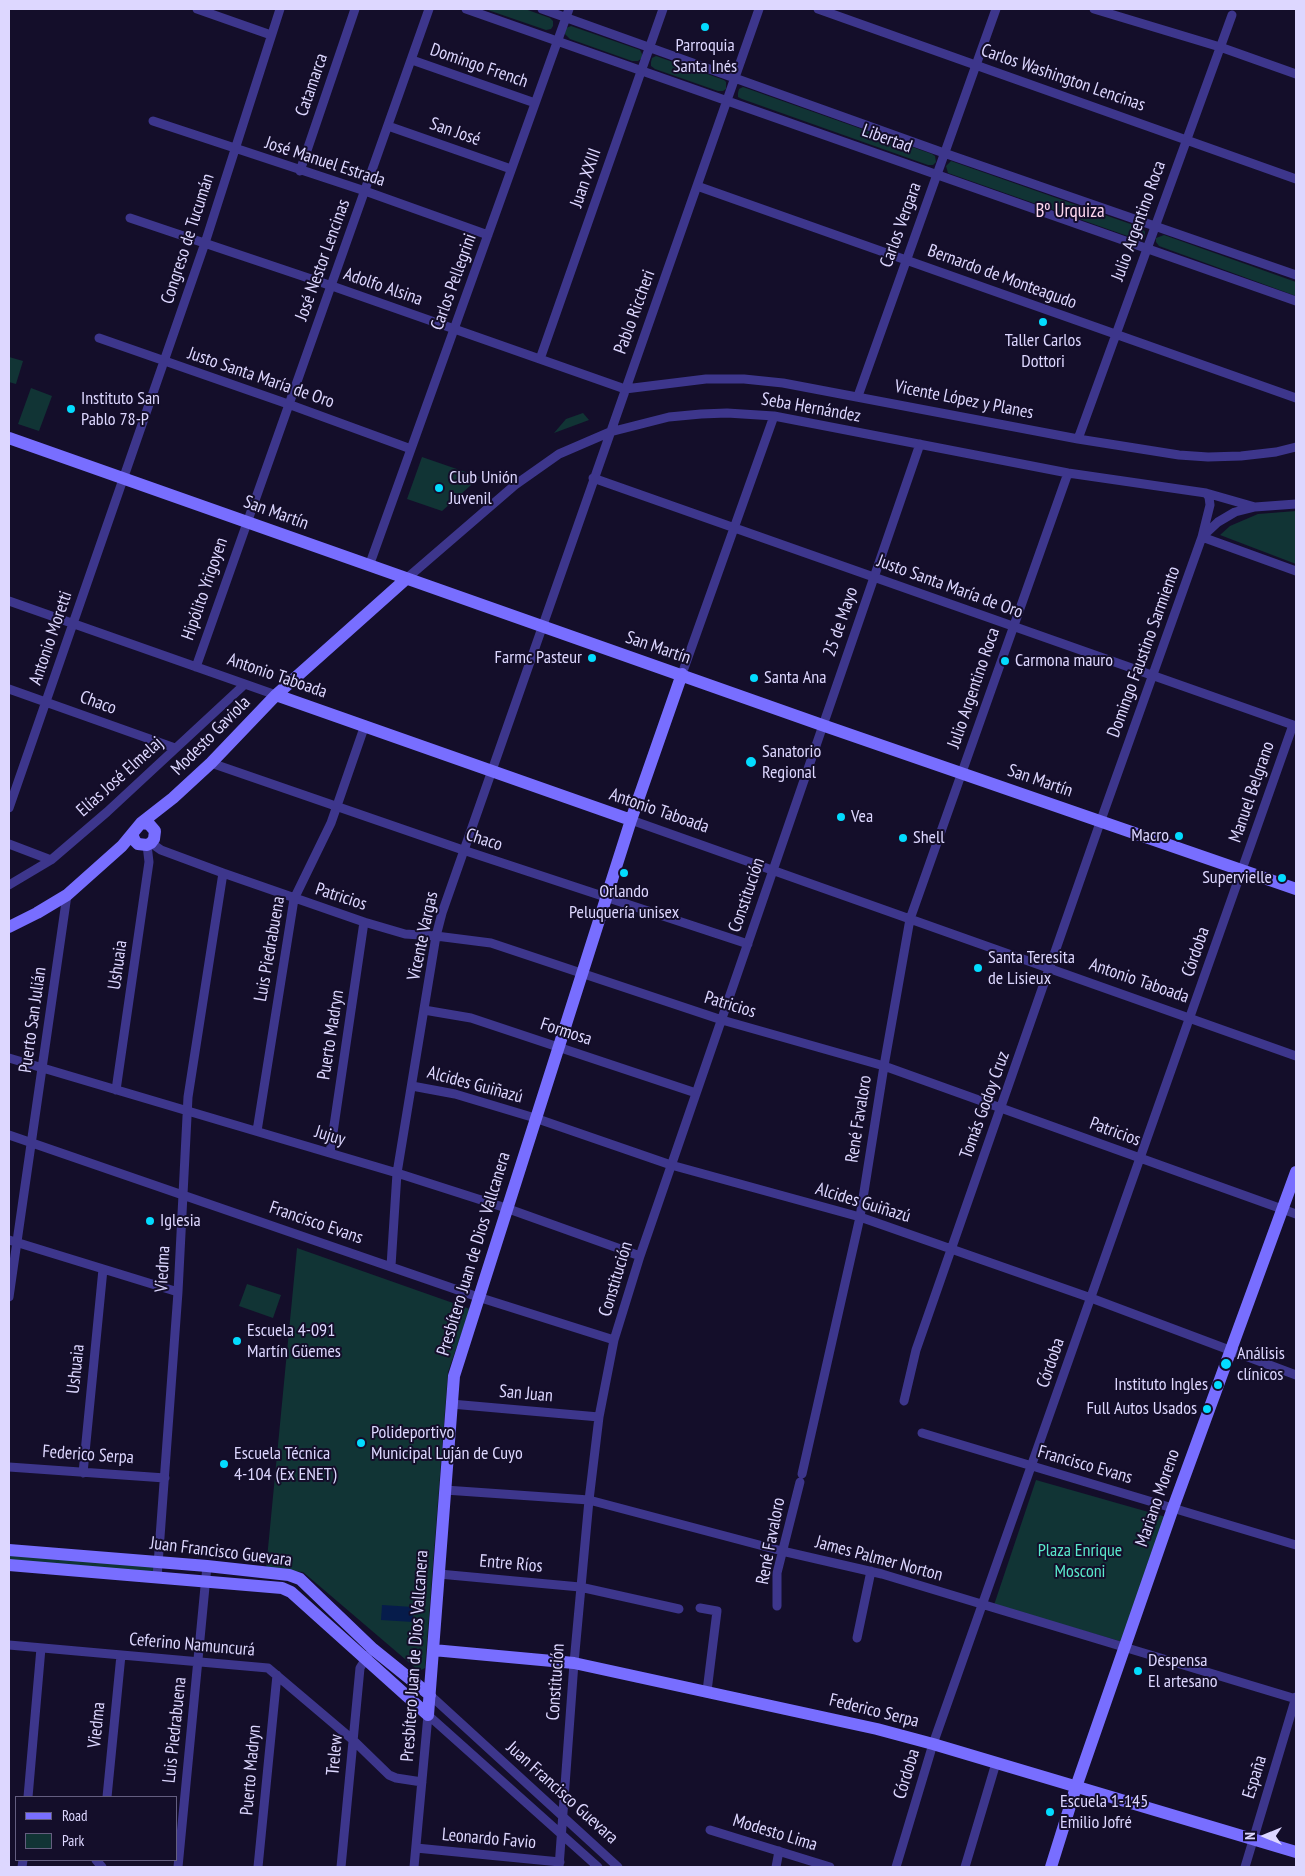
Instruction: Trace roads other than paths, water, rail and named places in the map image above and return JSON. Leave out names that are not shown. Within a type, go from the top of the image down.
[{"type":"street","points":[[197,9],[271,35]]},
{"type":"street","name":"Congreso de Tucumán","points":[[124,478],[205,243],[280,9]]},
{"type":"street","name":"Catamarca","points":[[300,171],[355,9]]},
{"type":"street","name":"José Nestor Lencinas","points":[[246,521],[430,9]]},
{"type":"street","name":"Libertad","points":[[466,9],[642,69],[1296,301]]},
{"type":"street","name":"Libertad","points":[[542,9],[567,13],[649,47],[944,153],[1296,275]]},
{"type":"street","name":"Juan XXIII","points":[[540,359],[663,9]]},
{"type":"street","name":"Pablo Riccheri","points":[[541,626],[760,9]]},
{"type":"street","name":"Carlos Washington Lencinas","points":[[818,9],[1296,179]]},
{"type":"street","name":"Carlos Vergara","points":[[858,396],[996,9]]},
{"type":"street","points":[[1094,9],[1220,47],[1296,74]]},
{"type":"street","name":"Carlos Pellegrini","points":[[370,566],[567,13]]},
{"type":"street","name":"Julio Argentino Roca","points":[[1078,439],[1232,15]]},
{"type":"street","name":"Domingo French","points":[[412,60],[535,103]]},
{"type":"street","name":"José Manuel Estrada","points":[[153,121],[365,191],[488,235]]},
{"type":"street","name":"San José","points":[[388,126],[511,169]]},
{"type":"street","name":"Bernardo de Monteagudo","points":[[697,186],[1296,398]]},
{"type":"street","name":"Adolfo Alsina","points":[[130,218],[332,286],[625,389]]},
{"type":"street","name":"Justo Santa María de Oro","points":[[99,338],[411,449]]},
{"type":"street","name":"Vicente López y Planes","points":[[625,389],[706,379],[730,378],[783,383],[1078,439],[1179,455],[1208,457],[1255,455],[1296,447]]},
{"type":"street","name":"Seba Hernández","points":[[406,579],[539,466],[579,444],[610,432],[644,422],[693,415],[727,413],[774,416],[1068,473],[1206,493],[1255,507]]},
{"type":"street","points":[[682,674],[774,416]]},
{"type":"street","name":"San Martín","points":[[9,438],[822,725],[1296,889]]},
{"type":"street","name":"25 de Mayo","points":[[822,725],[920,444]]},
{"type":"street","name":"Julio Argentino Roca","points":[[961,773],[1068,473]]},
{"type":"street","name":"Antonio Moretti","points":[[9,808],[124,478]]},
{"type":"street","name":"Justo Santa María de Oro","points":[[593,478],[1295,726]]},
{"type":"street","name":"Domingo Faustino Sarmiento","points":[[1101,820],[1154,676],[1202,537],[1210,505],[1209,497],[1206,493]]},
{"type":"street","name":"Seba Hernández","points":[[1202,537],[1224,518],[1235,512],[1255,507],[1296,504]]},
{"type":"street","name":"Hipólito Yrigoyen","points":[[196,667],[246,521]]},
{"type":"street","points":[[1202,537],[1296,571]]},
{"type":"street","name":"Modesto Gaviola","points":[[145,839],[150,824],[141,823],[173,798],[211,763],[276,695],[406,579]]},
{"type":"street","name":"Antonio Taboada","points":[[9,601],[1296,1056]]},
{"type":"street","name":"Vicente Vargas","points":[[391,1266],[398,1173],[436,936],[463,850],[541,626]]},
{"type":"street","name":"Presbítero Juan de Dios Vallcanera","points":[[414,1867],[430,1695],[454,1376],[631,820],[682,674]]},
{"type":"street","name":"Elías José Elmelaj","points":[[9,885],[51,860],[108,812],[245,684]]},
{"type":"street","name":"Chaco","points":[[9,689],[175,748]]},
{"type":"street","name":"Constitución","points":[[559,1865],[580,1587],[589,1500],[599,1417],[614,1340],[640,1256],[822,725]]},
{"type":"street","name":"Luis Piedrabuena","points":[[257,1131],[294,899],[330,822],[365,726]]},
{"type":"street","name":"Manuel Belgrano","points":[[1242,870],[1295,726]]},
{"type":"street","name":"Chaco","points":[[211,763],[463,850],[748,944]]},
{"type":"street","name":"René Favaloro","points":[[777,1606],[777,1573],[801,1478],[860,1217],[910,919],[961,773]]},
{"type":"street","name":"Modesto Gaviola","points":[[145,839],[173,798]]},
{"type":"street","name":"Tomás Godoy Cruz","points":[[904,1402],[916,1350],[1051,970],[1101,820]]},
{"type":"street","points":[[9,927],[67,895],[122,846],[145,839]]},
{"type":"street","name":"Patricios","points":[[145,839],[161,850],[223,874],[364,922],[405,934],[491,943],[722,1020],[884,1066],[1296,1214]]},
{"type":"street","name":"Ushuaia","points":[[116,1090],[149,862],[145,839]]},
{"type":"street","points":[[9,844],[51,860]]},
{"type":"street","name":"Córdoba","points":[[896,1867],[933,1744],[1242,870]]},
{"type":"street","name":"Viedma","points":[[157,1578],[178,1292],[184,1195],[186,1110],[223,874]]},
{"type":"street","name":"Puerto San Julián","points":[[9,1297],[13,1242],[31,1143],[67,895]]},
{"type":"street","name":"Puerto Madryn","points":[[330,1153],[364,922]]},
{"type":"street","name":"Formosa","points":[[424,1010],[471,1018],[559,1046],[696,1094]]},
{"type":"street","name":"Jujuy","points":[[9,1058],[398,1173],[506,1208],[640,1256]]},
{"type":"street","name":"Alcides Guiñazú","points":[[412,1086],[455,1094],[535,1118],[672,1165],[860,1217],[1091,1298],[1296,1375]]},
{"type":"street","name":"Francisco Evans","points":[[9,1136],[478,1297],[614,1340]]},
{"type":"street","name":"Mariano Moreno","points":[[1051,1867],[1076,1788],[1173,1508],[1296,1172]]},
{"type":"street","points":[[13,1242],[178,1292]]},
{"type":"street","name":"Ushuaia","points":[[83,1472],[103,1269]]},
{"type":"street","name":"San Juan","points":[[451,1404],[599,1417]]},
{"type":"street","name":"Francisco Evans","points":[[922,1433],[1296,1545]]},
{"type":"street","name":"Federico Serpa","points":[[9,1467],[165,1478]]},
{"type":"street","name":"James Palmer Norton","points":[[445,1490],[589,1500],[782,1551],[871,1571],[1296,1698]]},
{"type":"street","name":"Juan Francisco Guevara","points":[[9,1550],[207,1566],[289,1575],[300,1579],[428,1715],[598,1867]]},
{"type":"street","name":"Juan Francisco Guevara","points":[[9,1565],[282,1588],[291,1592],[369,1654],[430,1695],[618,1867]]},
{"type":"street","name":"Luis Piedrabuena","points":[[178,1867],[207,1566]]},
{"type":"street","points":[[857,1638],[871,1571]]},
{"type":"street","name":"Entre Ríos","points":[[439,1574],[580,1587],[679,1609]]},
{"type":"street","points":[[291,1592],[300,1579]]},
{"type":"street","points":[[700,1608],[717,1611],[707,1691]]},
{"type":"street","name":"Ceferino Namuncurá","points":[[9,1645],[198,1660],[268,1668],[353,1740],[389,1775],[422,1782]]},
{"type":"street","points":[[31,1796],[41,1648]]},
{"type":"street","name":"Federico Serpa","points":[[433,1650],[574,1663],[877,1729],[1296,1852]]},
{"type":"street","name":"Trelew","points":[[341,1867],[360,1668],[369,1654]]},
{"type":"street","name":"Viedma","points":[[106,1796],[120,1655]]},
{"type":"street","name":"Puerto Madryn","points":[[258,1867],[277,1675]]},
{"type":"street","name":"España","points":[[1245,1867],[1296,1698]]},
{"type":"street","points":[[965,1867],[996,1763]]},
{"type":"street","name":"Modesto Lima","points":[[710,1830],[830,1867]]},
{"type":"street","name":"Leonardo Favio","points":[[416,1848],[559,1865]]},
{"type":"street","points":[[776,1867],[779,1851]]},
{"type":"water","points":[[382,1605],[413,1607],[413,1622],[381,1620]]},
{"type":"place","name":"Parroquia Santa Inés","points":[[705,27]]},
{"type":"place","name":"Taller Carlos Dottori","points":[[1043,322]]},
{"type":"place","name":"Instituto San Pablo 78-P","points":[[71,409]]},
{"type":"place","name":"Club Unión Juvenil","points":[[439,488]]},
{"type":"place","name":"Farmc Pasteur","points":[[592,658]]},
{"type":"place","name":"Carmona mauro","points":[[1005,661]]},
{"type":"place","name":"Santa Ana","points":[[754,678]]},
{"type":"place","name":"Sanatorio Regional","points":[[751,762]]},
{"type":"place","name":"Vea","points":[[841,817]]},
{"type":"place","name":"Macro","points":[[1179,836]]},
{"type":"place","name":"Shell","points":[[903,838]]},
{"type":"place","name":"Orlando Peluquería unisex","points":[[624,873]]},
{"type":"place","name":"Supervielle","points":[[1282,878]]},
{"type":"place","name":"Santa Teresita de Lisieux","points":[[978,968]]},
{"type":"place","name":"Iglesia","points":[[150,1221]]},
{"type":"place","name":"Escuela 4-091 Martín Güemes","points":[[237,1341]]},
{"type":"place","name":"Análisis clínicos","points":[[1226,1364]]},
{"type":"place","name":"Instituto Ingles","points":[[1218,1385]]},
{"type":"place","name":"Full Autos Usados","points":[[1207,1409]]},
{"type":"place","name":"Polideportivo Municipal Luján de Cuyo","points":[[361,1443]]},
{"type":"place","name":"Escuela Técnica 4-104 (Ex ENET)","points":[[224,1464]]},
{"type":"place","name":"Despensa El artesano","points":[[1138,1671]]},
{"type":"place","name":"Escuela 1-145 Emilio Jofré","points":[[1050,1812]]},
{"type":"district","name":"Bº Urquiza","points":[[1070,212]]},
{"type":"park label","name":"Plaza Enrique Mosconi","points":[[1080,1561]]}]
